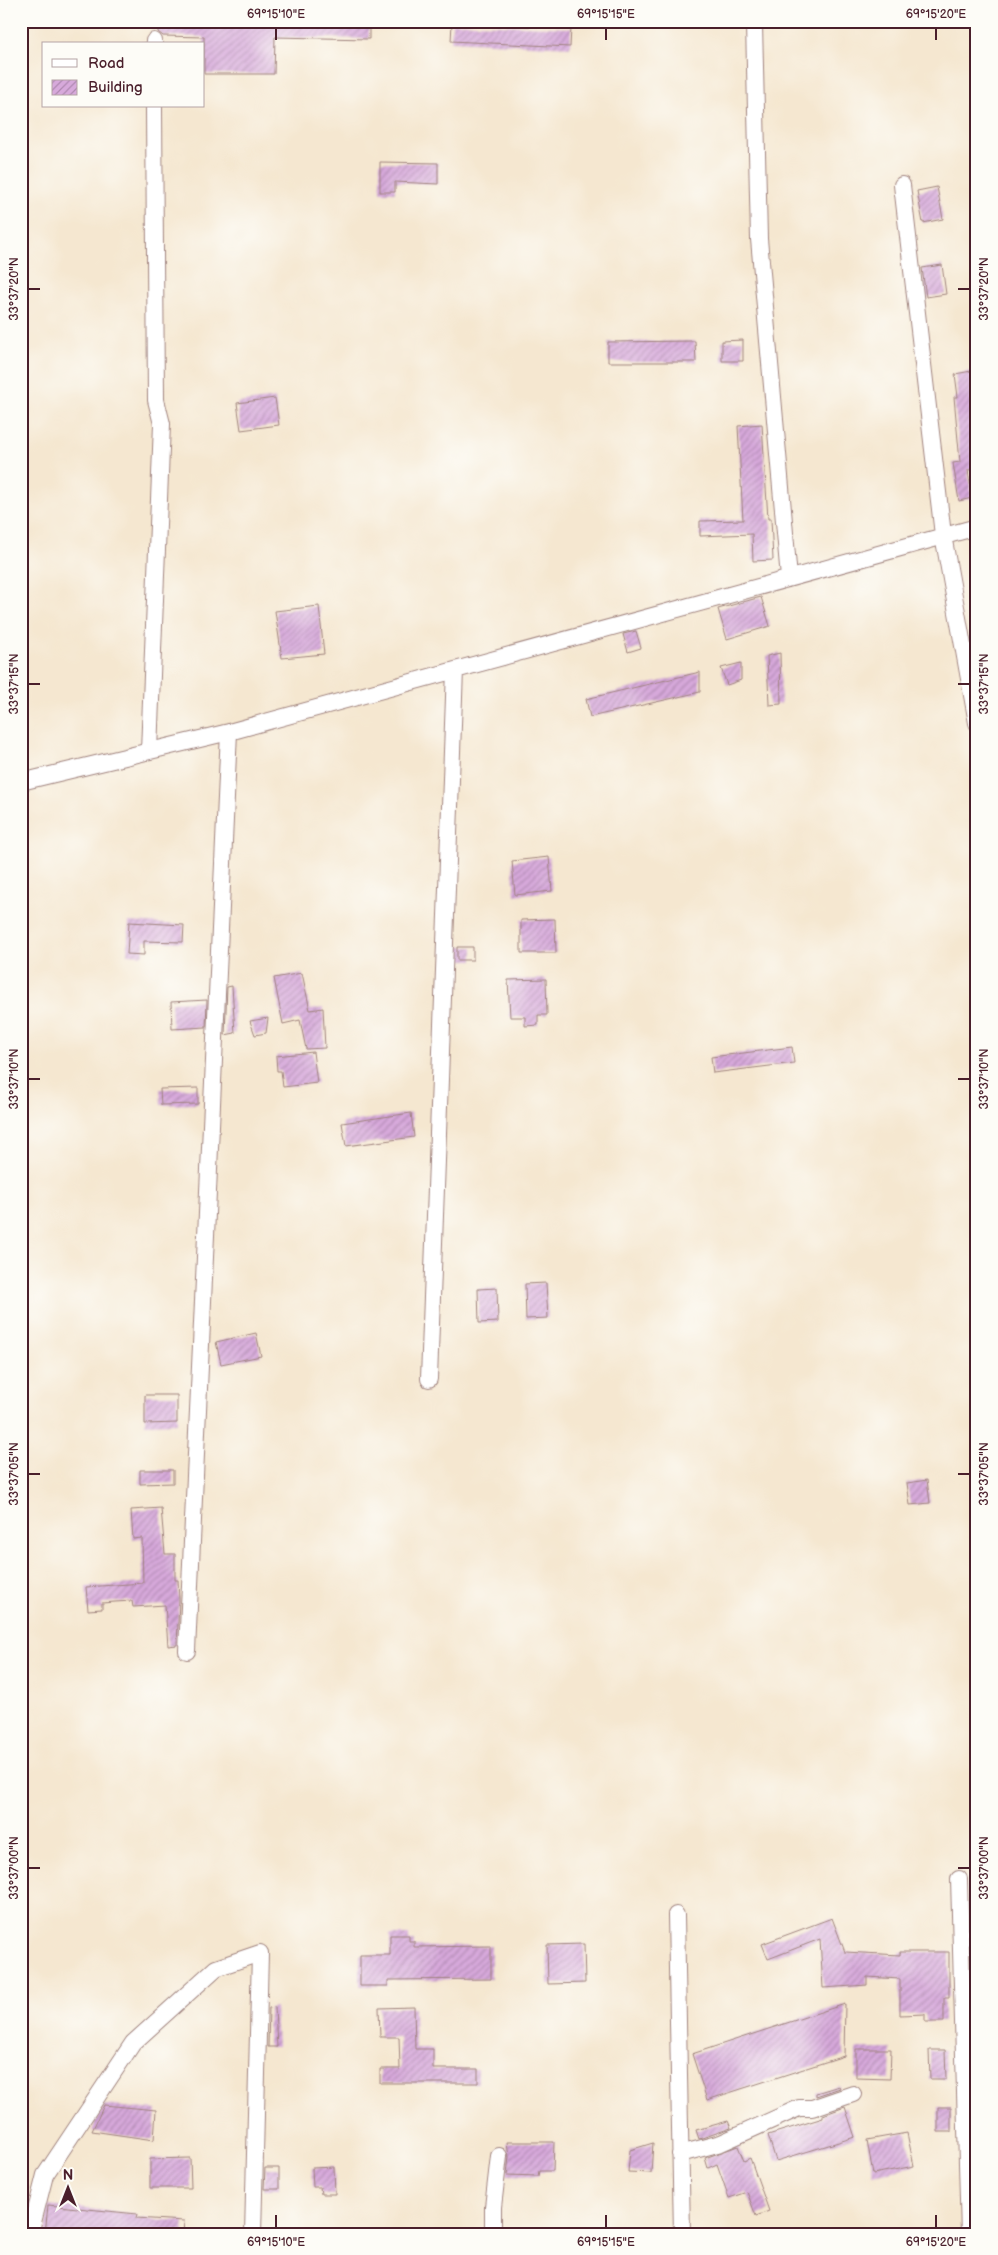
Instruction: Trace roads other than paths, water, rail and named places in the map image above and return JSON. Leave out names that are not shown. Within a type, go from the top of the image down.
[{"type":"street","points":[[754,24],[758,239],[789,578]]},
{"type":"street","points":[[149,751],[162,424],[156,400],[154,108]]},
{"type":"street","points":[[902,185],[943,535],[977,723]]},
{"type":"street","points":[[21,782],[230,732],[977,527]]},
{"type":"street","points":[[429,1379],[455,670]]},
{"type":"street","points":[[187,1651],[230,732]]},
{"type":"street","points":[[959,1879],[969,2234]]},
{"type":"street","points":[[676,1915],[682,2234]]},
{"type":"street","points":[[30,2234],[46,2175],[133,2043],[216,1968],[260,1953],[253,2234]]},
{"type":"street","points":[[680,2154],[721,2144],[800,2108],[812,2108],[853,2094]]},
{"type":"street","points":[[493,2234],[493,2207],[499,2156]]}]
